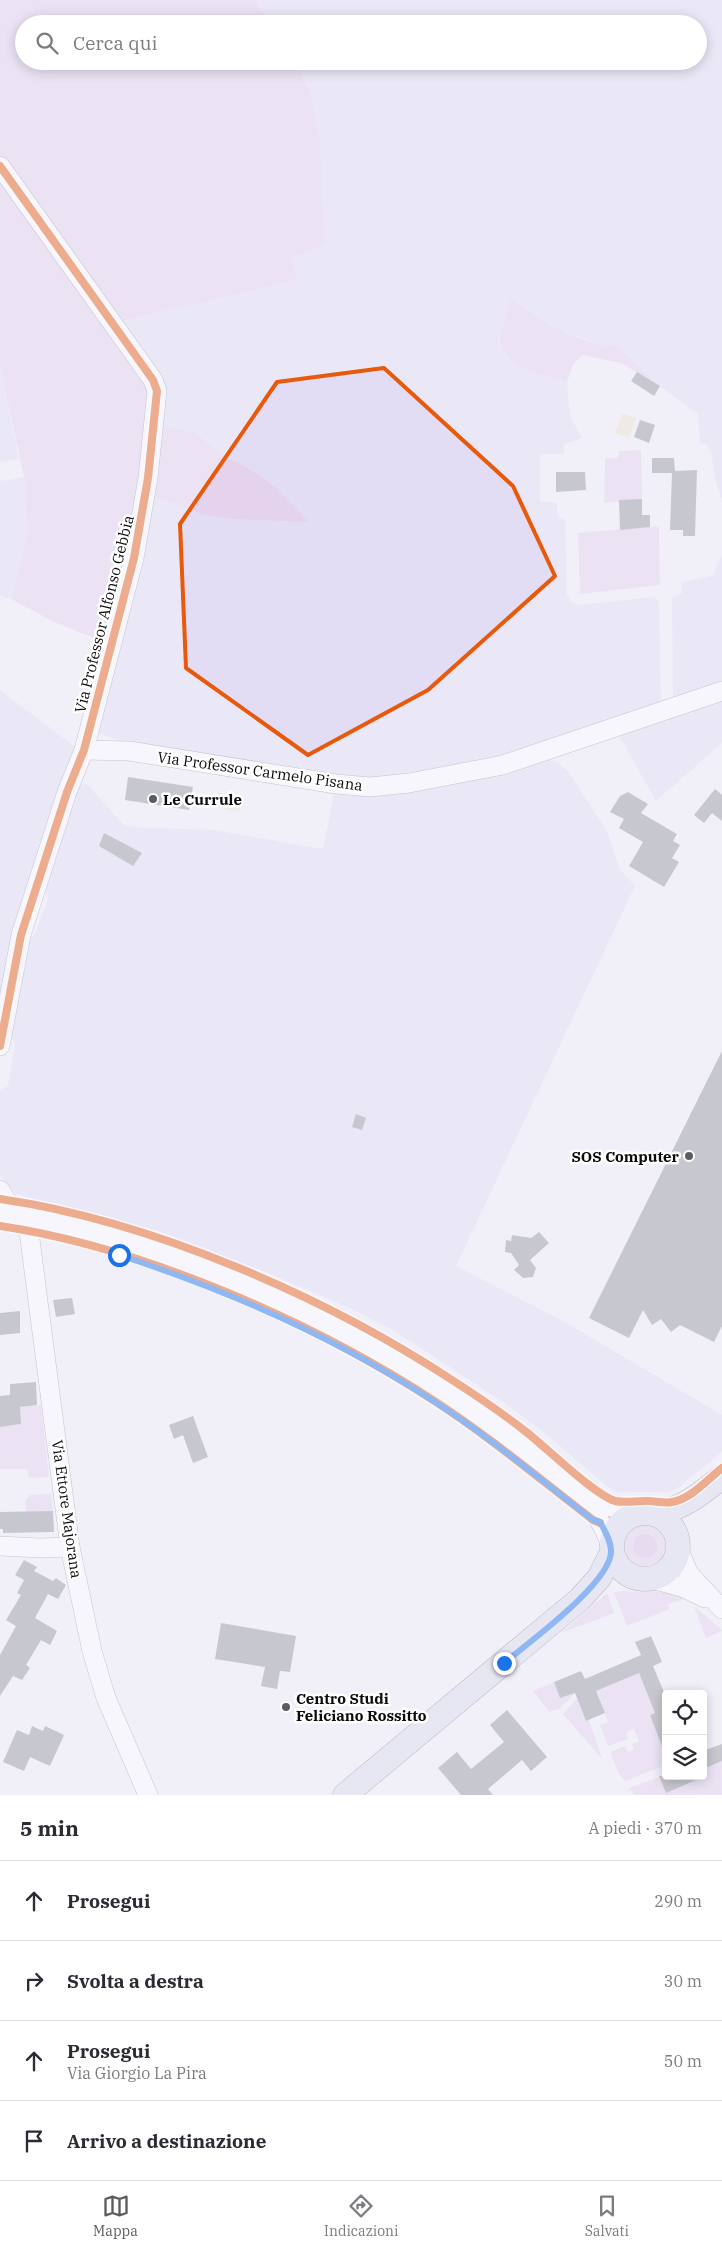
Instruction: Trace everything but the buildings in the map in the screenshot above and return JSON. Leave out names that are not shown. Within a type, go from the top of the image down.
[{"type":"main road","points":[[345,1795],[580,1599],[599,1578],[611,1550],[616,1528],[624,1520],[633,1515],[670,1511],[691,1502],[722,1477]]},
{"type":"main road","points":[[580,1599],[609,1584],[620,1581],[647,1579],[670,1568],[675,1559],[685,1525],[694,1512],[722,1489]]},
{"type":"main road","points":[[649,1513],[671,1525],[678,1546]]},
{"type":"main road","points":[[611,1550],[614,1561],[625,1574],[647,1579]]},
{"type":"street","name":"Via Professor Alfonso Gebbia","points":[[0,166],[153,380],[157,391],[148,478],[134,558],[84,750],[67,792],[21,935],[0,1046]]},
{"type":"street","name":"Via Professor Carmelo Pisana","points":[[84,750],[129,751],[336,784],[370,787],[409,783],[503,765],[722,690]]},
{"type":"street","points":[[0,1190],[5,1199],[20,1215]]},
{"type":"street","points":[[0,1212],[20,1215],[123,1242],[184,1261],[284,1303],[336,1328],[444,1390],[517,1442],[578,1492],[610,1507],[649,1513]]},
{"type":"street","name":"Via Ettore Majorana","points":[[20,1215],[30,1232],[70,1547],[92,1651],[106,1698],[148,1795]]},
{"type":"street","points":[[578,1492],[604,1530],[611,1550]]},
{"type":"street","points":[[0,1546],[70,1547]]},
{"type":"street","points":[[678,1546],[689,1574],[718,1605]]},
{"type":"street","points":[[647,1579],[682,1587],[718,1605]]},
{"type":"highlighted area","points":[[384,368],[513,486],[555,576],[428,690],[308,755],[186,668],[180,524],[277,382]]},
{"type":"shaded area","points":[[0,0],[255,0],[264,15],[15,15],[15,70],[300,70],[310,91],[320,141],[324,245],[292,257],[296,280],[118,322],[0,155]]},
{"type":"shaded area","points":[[255,0],[722,0],[722,499],[716,483],[711,452],[706,444],[700,443],[698,414],[660,386],[618,346],[601,344],[558,331],[536,318],[504,325],[499,340],[505,355],[521,366],[567,382],[570,416],[582,438],[564,444],[564,454],[540,454],[540,501],[557,503],[557,516],[565,520],[567,595],[572,603],[579,605],[653,597],[659,601],[661,698],[658,707],[509,758],[429,774],[349,781],[134,746],[96,732],[151,497],[233,519],[308,521],[257,473],[219,452],[195,432],[160,426],[118,322],[295,280],[292,257],[310,91],[300,70],[707,70],[707,15],[264,15]]},
{"type":"shaded area","points":[[0,178],[150,387],[144,467],[107,643],[54,622],[11,599],[28,531],[24,477],[0,367]]},
{"type":"shaded area","points":[[511,299],[561,331],[588,341],[618,346],[660,386],[621,363],[582,355],[573,365],[567,382],[537,373],[517,364],[503,350],[500,341]]},
{"type":"shaded area","points":[[0,367],[19,459],[0,462]]},
{"type":"shaded area","points":[[622,413],[636,418],[629,438],[615,433]]},
{"type":"shaded area","points":[[160,426],[195,432],[219,452],[257,473],[278,490],[309,522],[233,519],[201,514],[174,503],[151,497]]},
{"type":"shaded area","points":[[641,450],[642,499],[604,503],[605,458],[618,458],[619,451]]},
{"type":"shaded area","points":[[24,477],[28,532],[11,599],[0,596],[0,481]]},
{"type":"shaded area","points":[[659,526],[660,585],[580,594],[578,533]]},
{"type":"shaded area","points":[[722,556],[722,686],[675,699],[673,695],[672,598],[682,593],[682,582],[712,576]]},
{"type":"shaded area","points":[[0,690],[77,748],[0,1013]]},
{"type":"shaded area","points":[[722,696],[722,743],[656,801],[618,734]]},
{"type":"shaded area","points":[[547,759],[557,762],[568,771],[608,833],[619,868],[635,886],[456,1266],[563,1321],[722,1415],[722,1452],[679,1487],[670,1492],[618,1492],[609,1488],[540,1429],[506,1404],[393,1330],[356,1311],[266,1272],[155,1230],[16,1194],[0,1175],[0,1090],[8,1086],[15,1043],[8,1032],[26,938],[34,936],[48,899],[42,885],[74,792],[85,782],[123,824],[132,827],[214,830],[323,849],[335,788]]},
{"type":"shaded area","points":[[218,792],[242,797],[240,812],[216,807]]},
{"type":"shaded area","points":[[41,1405],[49,1477],[29,1478],[27,1469],[0,1469],[0,1427],[21,1424],[20,1407]]},
{"type":"shaded area","points":[[51,1494],[53,1511],[26,1512],[25,1501],[30,1495]]},
{"type":"shaded area","points":[[645,1523],[658,1527],[664,1533],[668,1546],[664,1559],[658,1565],[645,1569],[632,1565],[626,1559],[622,1546],[626,1533],[632,1527]]},
{"type":"shaded area","points":[[640,1534],[650,1534],[657,1541],[657,1551],[650,1558],[640,1558],[633,1551],[633,1541]]},
{"type":"shaded area","points":[[614,1592],[671,1593],[684,1599],[668,1604],[670,1609],[627,1626]]},
{"type":"shaded area","points":[[607,1593],[614,1613],[561,1633]]},
{"type":"shaded area","points":[[694,1606],[722,1630],[722,1631],[706,1638]]},
{"type":"shaded area","points":[[639,1673],[655,1713],[650,1715],[662,1744],[662,1767],[625,1781],[619,1774],[610,1752],[625,1746],[628,1752],[634,1749],[632,1744],[639,1741],[634,1729],[626,1732],[628,1739],[608,1746],[600,1725],[608,1722],[596,1691]]},
{"type":"shaded area","points":[[554,1682],[560,1698],[575,1693],[559,1709],[549,1712],[533,1691]]},
{"type":"shaded area","points":[[577,1699],[586,1721],[589,1720],[602,1759],[563,1714]]},
{"type":"shaded area","points":[[722,1761],[722,1795],[635,1795],[629,1788],[659,1777],[666,1793],[694,1780],[707,1780],[707,1767]]},
{"type":"cycle path","points":[[0,166],[153,380],[157,391],[148,478],[134,558],[84,750],[67,792],[21,935],[0,1046]]},
{"type":"cycle path","points":[[0,1199],[58,1210],[116,1225],[176,1244],[235,1266],[349,1319],[402,1349],[498,1411],[525,1431],[594,1489],[615,1501],[665,1503],[679,1500],[699,1488],[722,1468]]},
{"type":"cycle path","points":[[0,1226],[56,1237],[170,1270],[227,1292],[337,1344],[388,1372],[436,1402],[496,1445],[593,1520],[600,1523]]},
{"type":"place","name":"Le Currule","points":[[153,799]]},
{"type":"place","name":"SOS Computer","points":[[689,1156]]},
{"type":"place","name":"Centro Studi Feliciano Rossitto","points":[[286,1707]]},
{"type":"route","points":[[119,1255],[179,1275],[278,1316],[329,1340],[386,1371],[436,1402],[509,1453],[593,1520],[600,1522],[609,1539],[612,1552],[599,1578],[580,1599],[504,1663]]}]
